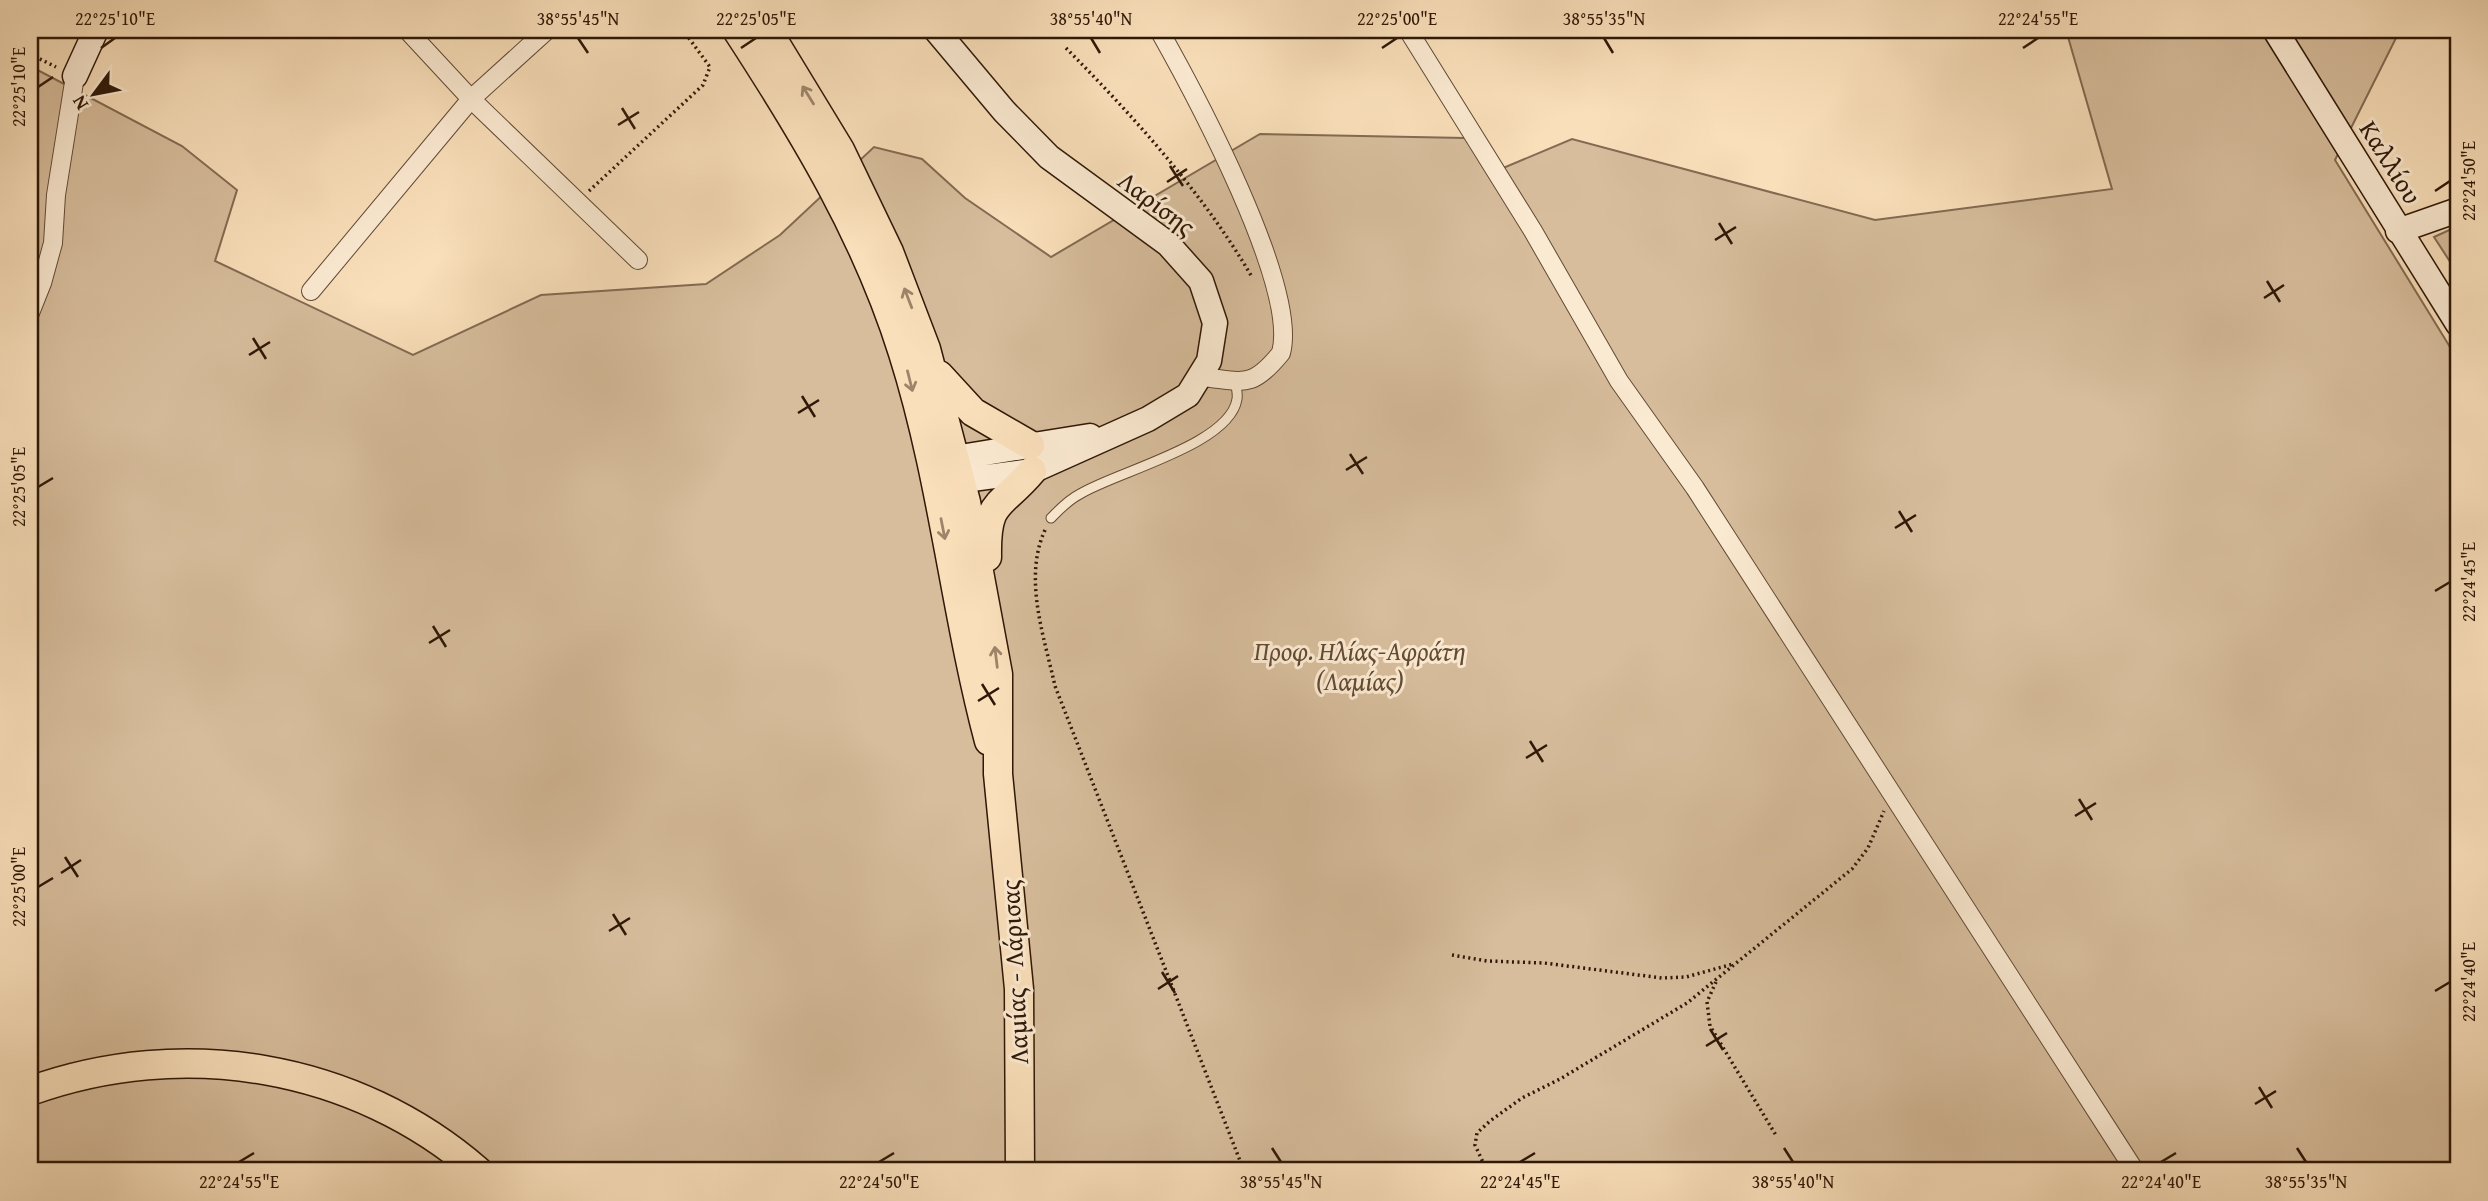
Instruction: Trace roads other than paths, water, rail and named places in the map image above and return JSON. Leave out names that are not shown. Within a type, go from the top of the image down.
[{"type":"main road","points":[[75,76],[96,30]]},
{"type":"main road","points":[[737,30],[820,161],[855,231],[904,355],[985,594]]},
{"type":"main road","points":[[767,30],[823,119],[862,192],[910,303],[926,349],[945,384],[963,404],[1031,458],[992,514],[987,536],[985,594]]},
{"type":"main road","name":"Λαρίσης","points":[[936,30],[1031,141],[1097,195],[1168,244],[1201,281],[1214,323],[1209,361],[1202,377],[1176,404],[1118,431],[1031,458],[945,471]]},
{"type":"main road","name":"Καλλίου","points":[[2274,30],[2458,324]]},
{"type":"main road","points":[[2398,231],[2458,210]]},
{"type":"main road","points":[[926,349],[945,471]]},
{"type":"main road","name":"Λαμίας - Λάρισας","points":[[945,471],[972,678],[998,774]]},
{"type":"main road","name":"Λαμίας - Λάρισας","points":[[985,594],[998,674],[998,774],[1019,989],[1020,1171]]},
{"type":"main road","points":[[30,1091],[76,1076],[171,1063],[237,1065],[298,1075],[356,1094],[412,1121],[478,1171]]},
{"type":"street","points":[[407,30],[471,99],[638,260]]},
{"type":"street","points":[[311,291],[471,99],[547,30]]},
{"type":"street","points":[[1159,30],[1203,110],[1232,174],[1267,260],[1280,308],[1284,342],[1281,353],[1258,376],[1236,383],[1202,377]]},
{"type":"street","points":[[1408,30],[1533,230],[1619,381],[1695,488],[1892,799],[1977,924],[2134,1171]]},
{"type":"street","points":[[30,313],[42,284],[53,243],[56,195],[75,76]]},
{"type":"lane","points":[[1051,518],[1081,493],[1185,448],[1216,429],[1230,414],[1237,400],[1236,383]]},
{"type":"park label","name":"Προφ. Ηλίας-Αφράτη (Λαμίας)","points":[[1360,665]]}]
